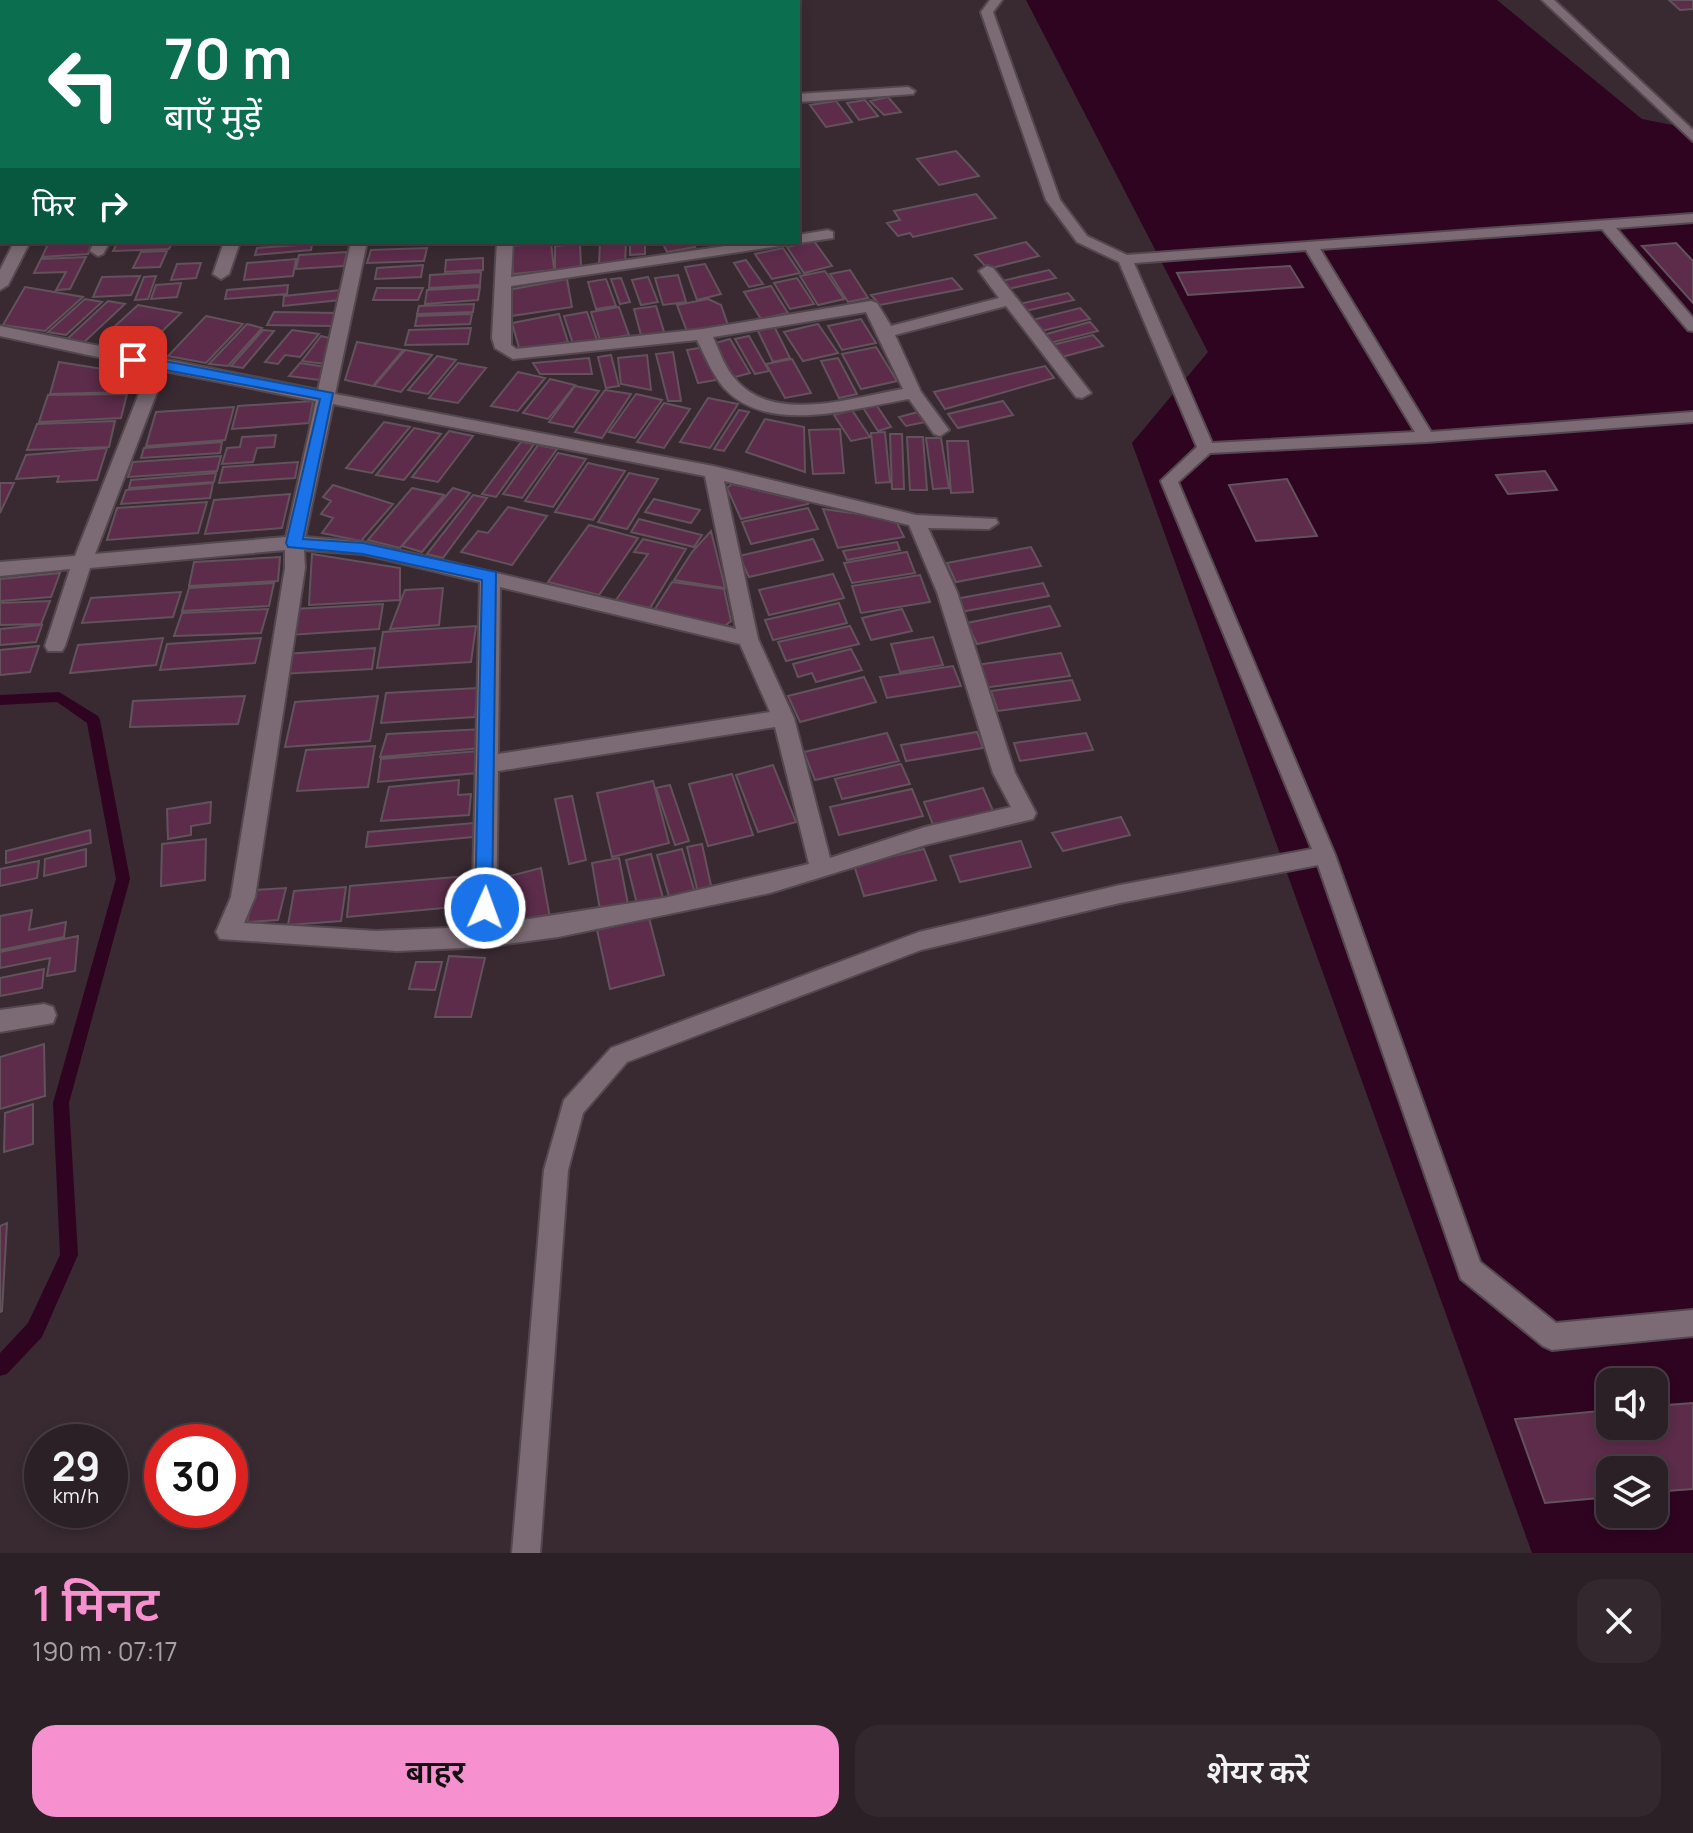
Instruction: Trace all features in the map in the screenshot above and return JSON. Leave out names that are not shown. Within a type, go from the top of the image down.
[{"type":"street","points":[[800,98],[908,91]]},
{"type":"street","points":[[800,240],[828,235]]},
{"type":"street","points":[[0,285],[21,244]]},
{"type":"street","points":[[221,274],[231,244]]},
{"type":"street","points":[[359,244],[294,543],[295,568],[243,897],[228,932],[395,941],[484,937],[696,903],[822,870],[925,836],[1025,813],[1004,773],[947,592],[916,521]]},
{"type":"street","points":[[505,244],[500,338],[503,348],[513,354],[703,334],[871,306],[913,393],[940,430]]},
{"type":"street","points":[[502,283],[771,244]]},
{"type":"street","points":[[987,271],[1082,393]]},
{"type":"street","points":[[886,332],[1009,300]]},
{"type":"street","points":[[0,331],[159,365],[713,472],[916,521],[989,523]]},
{"type":"street","points":[[703,334],[721,372],[733,387],[764,407],[795,410],[913,393]]},
{"type":"street","points":[[55,646],[82,562],[159,365]]},
{"type":"street","points":[[713,472],[748,639],[783,718],[822,870]]},
{"type":"street","points":[[0,569],[294,543],[363,548],[748,639]]},
{"type":"street","points":[[484,937],[490,576]]},
{"type":"street","points":[[489,764],[783,718]]},
{"type":"street","points":[[0,1021],[44,1015]]},
{"type":"lane","points":[[996,0],[987,12],[1053,200],[1082,239],[1125,259],[1693,218]]},
{"type":"lane","points":[[1548,0],[1693,137]]},
{"type":"lane","points":[[1605,224],[1693,327]]},
{"type":"lane","points":[[1311,246],[1426,437]]},
{"type":"lane","points":[[1125,259],[1206,448]]},
{"type":"lane","points":[[1693,417],[1426,437],[1206,448],[1169,481],[1325,855],[1470,1270],[1552,1337],[1693,1323]]},
{"type":"lane","points":[[526,1553],[556,1170],[572,1108],[619,1055],[919,941],[1120,894],[1325,855]]},
{"type":"shaded area","points":[[1026,0],[1497,0],[1642,119],[1693,129],[1693,1553],[1532,1553],[1132,443],[1208,352]]},
{"type":"building","points":[[1669,0],[1693,0],[1693,9],[1680,10]]},
{"type":"building","points":[[888,97],[901,112],[884,115],[870,101]]},
{"type":"building","points":[[865,100],[878,116],[859,120],[847,103]]},
{"type":"building","points":[[836,101],[852,122],[826,127],[810,105]]},
{"type":"building","points":[[956,151],[979,176],[939,185],[917,159]]},
{"type":"building","points":[[976,194],[996,218],[913,237],[910,233],[898,236],[887,223],[900,220],[894,211]]},
{"type":"building","points":[[814,241],[832,266],[804,273],[787,247]]},
{"type":"building","points":[[1026,242],[1039,256],[988,269],[975,255]]},
{"type":"building","points":[[1676,243],[1693,261],[1693,303],[1642,246]]},
{"type":"building","points":[[48,244],[91,244],[88,254],[42,257]]},
{"type":"building","points":[[117,244],[172,244],[169,249],[113,251]]},
{"type":"building","points":[[312,244],[311,250],[255,255],[257,248]]},
{"type":"building","points":[[551,244],[554,270],[513,274],[511,246]]},
{"type":"building","points":[[580,244],[581,268],[555,270],[555,246]]},
{"type":"building","points":[[600,244],[626,244],[625,263],[599,264]]},
{"type":"building","points":[[630,244],[645,244],[645,254],[630,255]]},
{"type":"building","points":[[663,244],[693,244],[695,247],[667,252]]},
{"type":"building","points":[[427,248],[424,261],[367,263],[371,250]]},
{"type":"building","points":[[783,248],[800,273],[772,279],[755,254]]},
{"type":"building","points":[[167,251],[160,267],[133,268],[141,252]]},
{"type":"building","points":[[347,252],[344,266],[296,269],[299,255]]},
{"type":"building","points":[[86,257],[70,289],[56,290],[66,272],[34,273],[41,259]]},
{"type":"building","points":[[483,258],[483,270],[445,272],[446,260]]},
{"type":"building","points":[[296,259],[293,276],[244,280],[247,263]]},
{"type":"building","points":[[746,260],[763,284],[749,287],[734,263]]},
{"type":"building","points":[[201,263],[196,278],[171,280],[177,264]]},
{"type":"building","points":[[705,264],[721,294],[697,300],[685,267]]},
{"type":"building","points":[[423,265],[421,277],[375,279],[377,268]]},
{"type":"building","points":[[1290,266],[1303,287],[1188,295],[1177,273]]},
{"type":"building","points":[[850,270],[868,298],[848,302],[830,274]]},
{"type":"building","points":[[1049,270],[1056,278],[1004,290],[997,282]]},
{"type":"building","points":[[825,271],[844,299],[818,305],[800,276]]},
{"type":"building","points":[[481,272],[480,285],[429,288],[430,275]]},
{"type":"building","points":[[678,275],[686,302],[663,305],[655,278]]},
{"type":"building","points":[[140,276],[131,295],[93,297],[102,277]]},
{"type":"building","points":[[156,276],[148,299],[135,300],[144,277]]},
{"type":"building","points":[[648,277],[658,302],[641,305],[632,280]]},
{"type":"building","points":[[621,278],[630,302],[620,304],[611,279]]},
{"type":"building","points":[[797,278],[814,304],[790,309],[774,283]]},
{"type":"building","points":[[952,278],[962,289],[880,305],[871,295]]},
{"type":"building","points":[[567,279],[572,307],[511,316],[508,290]]},
{"type":"building","points":[[606,279],[616,306],[596,309],[588,282]]},
{"type":"building","points":[[181,283],[177,297],[151,299],[156,285]]},
{"type":"building","points":[[288,285],[287,294],[225,299],[227,290]]},
{"type":"building","points":[[771,286],[788,313],[761,319],[744,292]]},
{"type":"building","points":[[25,287],[83,297],[45,331],[3,325]]},
{"type":"building","points":[[480,287],[478,300],[425,304],[427,290]]},
{"type":"building","points":[[377,288],[423,288],[418,300],[373,300]]},
{"type":"building","points":[[341,290],[340,300],[283,306],[284,296]]},
{"type":"building","points":[[1068,293],[1074,300],[1021,312],[1015,305]]},
{"type":"building","points":[[85,299],[102,302],[66,335],[48,332]]},
{"type":"building","points":[[708,299],[721,305],[729,328],[688,334],[677,305]]},
{"type":"building","points":[[108,301],[125,304],[81,345],[64,342]]},
{"type":"building","points":[[474,304],[473,312],[417,314],[419,306]]},
{"type":"building","points":[[138,305],[181,313],[145,348],[101,339]]},
{"type":"building","points":[[656,306],[665,335],[642,339],[634,309]]},
{"type":"building","points":[[619,307],[629,335],[600,340],[591,312]]},
{"type":"building","points":[[1080,308],[1090,319],[1038,332],[1028,321]]},
{"type":"building","points":[[274,312],[337,313],[332,326],[267,325]]},
{"type":"building","points":[[587,312],[597,340],[573,344],[564,316]]},
{"type":"building","points":[[472,314],[470,324],[415,326],[417,316]]},
{"type":"building","points":[[559,314],[568,342],[520,351],[512,323]]},
{"type":"building","points":[[206,316],[243,324],[206,363],[168,356]]},
{"type":"building","points":[[861,319],[876,343],[842,350],[828,326]]},
{"type":"building","points":[[1090,322],[1098,331],[1050,343],[1043,335]]},
{"type":"building","points":[[247,324],[262,328],[228,366],[209,364]]},
{"type":"building","points":[[818,324],[838,353],[803,361],[784,332]]},
{"type":"building","points":[[774,326],[790,358],[773,362],[757,329]]},
{"type":"building","points":[[471,328],[468,344],[405,345],[409,330]]},
{"type":"building","points":[[263,330],[274,331],[243,368],[231,366]]},
{"type":"building","points":[[292,330],[319,334],[300,357],[285,355],[278,364],[265,362]]},
{"type":"building","points":[[1093,335],[1103,346],[1058,358],[1048,346]]},
{"type":"building","points":[[321,336],[334,339],[325,364],[302,361]]},
{"type":"building","points":[[749,336],[769,371],[755,374],[735,339]]},
{"type":"building","points":[[730,339],[750,373],[731,378],[712,344]]},
{"type":"building","points":[[357,342],[403,350],[373,386],[345,380]]},
{"type":"building","points":[[705,347],[716,380],[698,383],[687,350]]},
{"type":"building","points":[[876,347],[897,381],[861,389],[842,354]]},
{"type":"building","points":[[405,350],[432,355],[401,392],[374,386]]},
{"type":"building","points":[[673,352],[681,401],[668,401],[656,354]]},
{"type":"building","points":[[611,355],[619,386],[606,388],[598,357]]},
{"type":"building","points":[[647,355],[651,390],[621,384],[618,358]]},
{"type":"building","points":[[437,356],[456,360],[428,394],[408,390]]},
{"type":"building","points":[[589,358],[592,374],[540,374],[533,363]]},
{"type":"building","points":[[838,358],[857,394],[839,398],[821,361]]},
{"type":"building","points":[[792,359],[811,393],[785,398],[766,364]]},
{"type":"building","points":[[59,362],[134,374],[126,392],[50,394]]},
{"type":"building","points":[[300,363],[326,367],[319,380],[289,376]]},
{"type":"building","points":[[458,363],[486,368],[458,403],[429,398]]},
{"type":"building","points":[[1045,366],[1054,378],[945,409],[934,392]]},
{"type":"building","points":[[518,372],[545,378],[518,411],[491,406]]},
{"type":"building","points":[[550,379],[575,385],[548,419],[523,413]]},
{"type":"building","points":[[575,386],[599,391],[573,427],[549,422]]},
{"type":"building","points":[[605,390],[631,394],[602,438],[575,432]]},
{"type":"building","points":[[127,394],[121,418],[39,422],[48,395]]},
{"type":"building","points":[[636,394],[662,400],[635,438],[609,432]]},
{"type":"building","points":[[708,398],[738,404],[710,448],[680,442]]},
{"type":"building","points":[[313,401],[309,423],[232,429],[238,406]]},
{"type":"building","points":[[1003,401],[1013,415],[958,428],[948,414]]},
{"type":"building","points":[[664,403],[690,409],[664,448],[637,442]]},
{"type":"building","points":[[875,403],[891,427],[878,431],[862,406]]},
{"type":"building","points":[[234,407],[225,440],[146,446],[156,412]]},
{"type":"building","points":[[739,410],[749,412],[724,451],[714,449]]},
{"type":"building","points":[[852,410],[870,437],[851,441],[834,415]]},
{"type":"building","points":[[918,412],[925,422],[906,426],[899,417]]},
{"type":"building","points":[[765,419],[804,427],[805,472],[746,452]]},
{"type":"building","points":[[115,421],[109,447],[27,450],[37,424]]},
{"type":"building","points":[[384,422],[410,427],[372,473],[346,468]]},
{"type":"building","points":[[414,428],[441,434],[404,480],[376,475]]},
{"type":"building","points":[[840,429],[844,473],[813,474],[809,430]]},
{"type":"building","points":[[449,431],[473,436],[438,482],[412,477]]},
{"type":"building","points":[[885,432],[890,482],[876,483],[871,433]]},
{"type":"building","points":[[890,434],[902,434],[904,489],[892,489]]},
{"type":"building","points":[[276,435],[274,447],[257,448],[253,462],[222,464],[227,448],[240,447],[242,437]]},
{"type":"building","points":[[907,437],[923,437],[927,490],[910,490]]},
{"type":"building","points":[[926,438],[941,438],[949,488],[933,489]]},
{"type":"building","points":[[947,441],[968,441],[973,492],[951,493]]},
{"type":"building","points":[[222,442],[220,453],[141,458],[144,448]]},
{"type":"building","points":[[521,442],[534,444],[496,497],[482,494]]},
{"type":"building","points":[[538,445],[557,449],[522,498],[503,494]]},
{"type":"building","points":[[107,448],[97,480],[57,482],[59,476],[16,479],[26,455]]},
{"type":"building","points":[[558,453],[586,459],[553,507],[525,501]]},
{"type":"building","points":[[221,456],[217,471],[128,477],[133,462]]},
{"type":"building","points":[[298,462],[295,478],[219,483],[223,467]]},
{"type":"building","points":[[588,463],[625,471],[593,520],[555,512]]},
{"type":"building","points":[[1545,471],[1557,490],[1508,494],[1496,475]]},
{"type":"building","points":[[216,473],[214,482],[129,488],[131,480]]},
{"type":"building","points":[[629,473],[658,479],[627,529],[598,522]]},
{"type":"building","points":[[1287,479],[1317,536],[1256,541],[1229,485]]},
{"type":"building","points":[[0,483],[14,483],[0,513]]},
{"type":"building","points":[[213,483],[210,498],[121,504],[126,490]]},
{"type":"building","points":[[732,484],[790,498],[809,499],[808,504],[741,519],[727,488]]},
{"type":"building","points":[[333,485],[393,504],[361,541],[322,533],[333,518],[321,514],[331,501],[323,497]]},
{"type":"building","points":[[412,488],[444,495],[400,548],[368,540]]},
{"type":"building","points":[[453,488],[470,493],[422,552],[402,546]]},
{"type":"building","points":[[290,494],[282,528],[205,534],[214,500]]},
{"type":"building","points":[[473,495],[487,498],[443,558],[427,554]]},
{"type":"building","points":[[654,499],[700,510],[691,523],[645,512]]},
{"type":"building","points":[[207,502],[198,533],[107,540],[117,508]]},
{"type":"building","points":[[508,507],[547,516],[512,565],[461,552],[478,531],[488,533]]},
{"type":"building","points":[[808,508],[818,529],[751,544],[742,522]]},
{"type":"building","points":[[823,509],[895,519],[904,537],[838,548]]},
{"type":"building","points":[[639,519],[702,535],[694,547],[631,532]]},
{"type":"building","points":[[589,525],[638,538],[599,595],[548,582]]},
{"type":"building","points":[[711,531],[725,588],[674,580],[692,552]]},
{"type":"building","points":[[643,539],[686,549],[650,608],[616,600],[648,554],[634,552]]},
{"type":"building","points":[[813,539],[823,560],[749,577],[739,556]]},
{"type":"building","points":[[897,542],[900,550],[847,560],[843,551]]},
{"type":"building","points":[[1031,547],[1041,566],[956,582],[947,563]]},
{"type":"building","points":[[907,552],[915,573],[852,583],[844,563]]},
{"type":"building","points":[[312,554],[400,568],[400,600],[309,605]]},
{"type":"building","points":[[280,557],[278,581],[189,586],[194,562]]},
{"type":"building","points":[[60,573],[51,597],[0,601],[0,579]]},
{"type":"building","points":[[833,574],[844,598],[769,615],[759,590]]},
{"type":"building","points":[[920,575],[930,602],[861,613],[852,586]]},
{"type":"building","points":[[672,582],[724,589],[731,621],[722,628],[653,612]]},
{"type":"building","points":[[274,583],[269,606],[182,611],[189,588]]},
{"type":"building","points":[[1043,583],[1049,596],[960,612],[955,599]]},
{"type":"building","points":[[443,588],[439,625],[390,629],[405,590]]},
{"type":"building","points":[[181,592],[173,617],[82,623],[91,598]]},
{"type":"building","points":[[50,601],[41,624],[0,625],[0,603]]},
{"type":"building","points":[[839,603],[847,623],[773,640],[765,620]]},
{"type":"building","points":[[383,604],[379,629],[289,635],[295,609]]},
{"type":"building","points":[[1050,606],[1060,626],[977,644],[967,623]]},
{"type":"building","points":[[268,609],[261,633],[174,636],[182,613]]},
{"type":"building","points":[[902,609],[912,631],[871,640],[862,618]]},
{"type":"building","points":[[42,625],[36,642],[0,645],[0,629]]},
{"type":"building","points":[[476,626],[471,662],[377,668],[383,632]]},
{"type":"building","points":[[850,626],[859,644],[786,661],[778,642]]},
{"type":"building","points":[[933,637],[943,665],[900,672],[891,644]]},
{"type":"building","points":[[163,638],[156,665],[70,673],[78,645]]},
{"type":"building","points":[[261,638],[255,663],[160,670],[167,644]]},
{"type":"building","points":[[39,646],[30,672],[0,675],[0,650]]},
{"type":"building","points":[[375,648],[372,669],[280,674],[285,654]]},
{"type":"building","points":[[851,649],[862,670],[816,682],[812,673],[798,677],[793,664]]},
{"type":"building","points":[[1061,653],[1070,676],[983,688],[976,665]]},
{"type":"building","points":[[953,666],[961,686],[887,698],[880,677]]},
{"type":"building","points":[[864,677],[876,702],[800,722],[788,696]]},
{"type":"building","points":[[1072,680],[1080,700],[998,711],[991,691]]},
{"type":"building","points":[[478,688],[475,717],[381,723],[386,693]]},
{"type":"building","points":[[245,696],[238,724],[130,727],[133,701]]},
{"type":"building","points":[[378,696],[370,741],[285,747],[295,702]]},
{"type":"building","points":[[483,729],[481,748],[380,757],[387,734]]},
{"type":"building","points":[[977,732],[983,748],[906,761],[901,745]]},
{"type":"building","points":[[887,733],[899,761],[815,780],[804,752]]},
{"type":"building","points":[[1086,733],[1093,750],[1020,761],[1014,743]]},
{"type":"building","points":[[375,746],[368,787],[297,791],[306,750]]},
{"type":"building","points":[[479,751],[477,773],[378,782],[381,759]]},
{"type":"building","points":[[901,764],[910,784],[842,799],[835,779]]},
{"type":"building","points":[[773,765],[796,822],[758,832],[736,775]]},
{"type":"building","points":[[732,774],[753,835],[708,846],[689,784]]},
{"type":"building","points":[[459,780],[458,795],[471,794],[469,815],[381,821],[389,787]]},
{"type":"building","points":[[653,781],[669,843],[612,857],[597,793]]},
{"type":"building","points":[[670,785],[689,841],[675,845],[656,788]]},
{"type":"building","points":[[983,788],[994,813],[934,827],[924,802]]},
{"type":"building","points":[[912,789],[923,816],[839,835],[830,807]]},
{"type":"building","points":[[572,796],[586,860],[569,864],[555,799]]},
{"type":"building","points":[[211,802],[210,823],[191,826],[191,835],[168,839],[167,809]]},
{"type":"building","points":[[1121,817],[1130,835],[1063,851],[1052,833]]},
{"type":"building","points":[[474,823],[473,837],[366,847],[368,832]]},
{"type":"building","points":[[90,830],[91,843],[6,863],[6,851]]},
{"type":"building","points":[[206,839],[205,880],[161,886],[162,844]]},
{"type":"building","points":[[1021,841],[1031,867],[960,882],[950,856]]},
{"type":"building","points":[[702,844],[713,895],[699,897],[687,847]]},
{"type":"building","points":[[86,849],[86,866],[44,876],[45,859]]},
{"type":"building","points":[[682,849],[695,893],[670,900],[657,855]]},
{"type":"building","points":[[924,849],[936,880],[864,896],[854,865]]},
{"type":"building","points":[[651,854],[663,898],[637,904],[626,860]]},
{"type":"building","points":[[619,858],[628,904],[600,910],[592,863]]},
{"type":"building","points":[[39,861],[37,878],[0,886],[0,869]]},
{"type":"building","points":[[541,868],[550,918],[515,926],[506,877]]},
{"type":"building","points":[[467,876],[465,906],[347,917],[350,886]]},
{"type":"building","points":[[346,887],[341,921],[288,925],[294,891]]},
{"type":"building","points":[[286,888],[278,920],[247,922],[255,890]]},
{"type":"building","points":[[32,910],[29,930],[66,922],[64,937],[0,950],[0,916]]},
{"type":"building","points":[[649,918],[664,975],[610,989],[597,930]]},
{"type":"building","points":[[78,936],[75,971],[47,976],[50,958],[0,968],[0,952]]},
{"type":"building","points":[[449,956],[485,958],[471,1017],[435,1017]]},
{"type":"building","points":[[416,962],[442,962],[435,990],[409,989]]},
{"type":"building","points":[[44,969],[42,988],[0,996],[0,978]]},
{"type":"building","points":[[44,1044],[45,1096],[0,1109],[0,1057]]},
{"type":"building","points":[[33,1104],[33,1144],[4,1152],[5,1113]]},
{"type":"building","points":[[7,1223],[2,1311],[0,1312],[0,1226]]},
{"type":"building","points":[[1693,1403],[1693,1489],[1668,1491],[1668,1456],[1596,1456],[1596,1498],[1545,1503],[1515,1419],[1596,1411],[1596,1440],[1668,1440],[1668,1405]]},
{"type":"waterway","points":[[0,700],[59,697],[93,720],[123,879],[61,1103],[69,1255],[35,1330],[0,1367]]},
{"type":"route","points":[[133,360],[328,396],[294,543],[363,548],[490,576],[485,908]]}]
